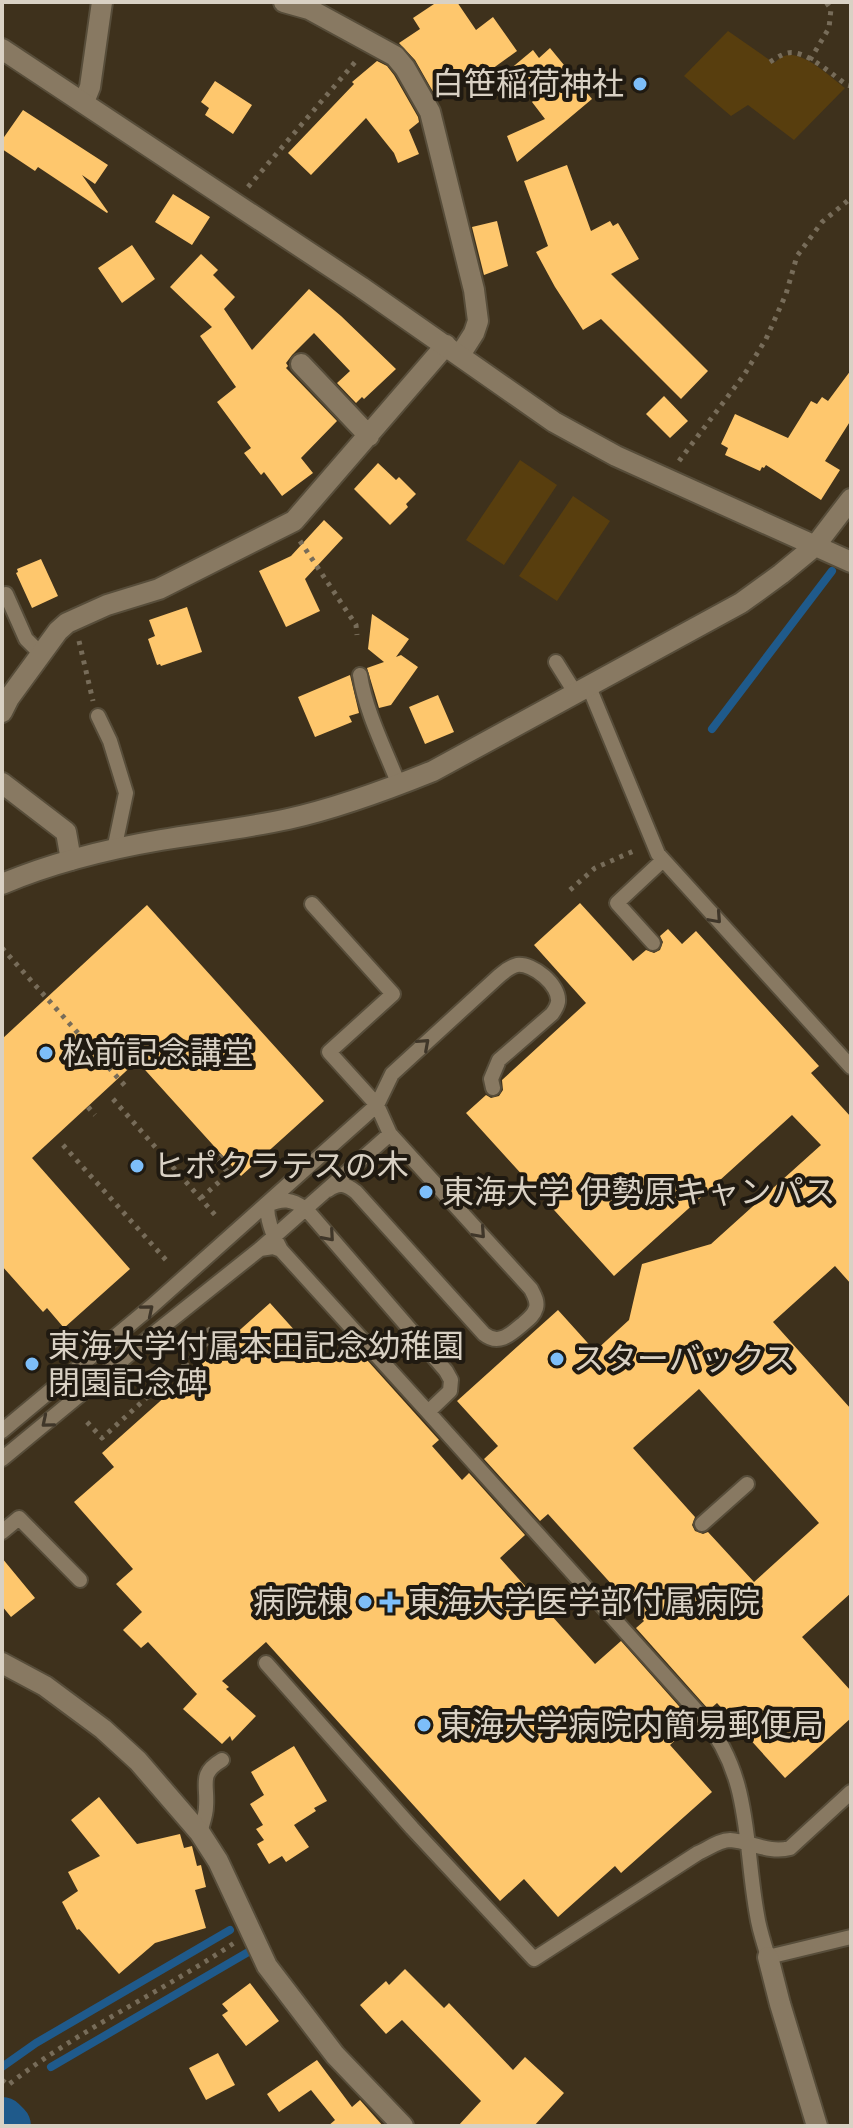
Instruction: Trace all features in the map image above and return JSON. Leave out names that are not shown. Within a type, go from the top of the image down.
[{"type":"street","points":[[84,102],[90,87],[102,2]]},
{"type":"street","points":[[2,712],[58,631],[71,621],[107,605],[159,589],[294,521],[369,436],[453,350],[474,333],[478,321],[474,290],[430,112],[405,68],[395,56],[309,9],[284,2]]},
{"type":"street","points":[[2,49],[234,202],[554,422],[616,456],[851,562]]},
{"type":"street","points":[[301,364],[369,436]]},
{"type":"street","points":[[2,884],[71,860],[114,850],[286,820],[324,810],[399,785],[466,755],[741,603],[815,546],[851,499]]},
{"type":"street","points":[[2,783],[66,832],[71,860]]},
{"type":"street","points":[[2,1663],[45,1686],[103,1729],[138,1761],[200,1833],[218,1861],[267,1966],[335,2055],[403,2126]]},
{"type":"street","points":[[768,1957],[817,2126]]},
{"type":"lane","points":[[6,594],[26,639],[41,654]]},
{"type":"lane","points":[[556,662],[582,691],[658,854],[851,1067]]},
{"type":"lane","points":[[360,675],[399,785]]},
{"type":"lane","points":[[98,716],[110,741],[126,793],[114,850]]},
{"type":"lane","points":[[653,943],[617,903],[663,860]]},
{"type":"lane","points":[[312,904],[393,994],[329,1052],[377,1105],[390,1134],[531,1289],[536,1300],[532,1316],[509,1336],[490,1339],[356,1192],[347,1185],[335,1185],[328,1190]]},
{"type":"lane","points":[[2,1431],[152,1306],[377,1105],[392,1074],[499,976],[509,968],[531,966],[542,974],[559,999],[552,1014],[499,1060],[491,1079],[493,1088]]},
{"type":"lane","points":[[2,1459],[260,1249],[278,1243],[306,1209],[390,1134]]},
{"type":"lane","points":[[267,1205],[282,1199],[294,1201],[306,1209],[446,1371],[451,1380],[450,1391],[428,1412]]},
{"type":"lane","points":[[267,1205],[269,1225],[278,1243],[716,1735],[736,1776],[757,1916],[768,1957],[851,1937]]},
{"type":"lane","points":[[702,1524],[747,1484]]},
{"type":"lane","points":[[2,1532],[19,1518],[80,1580]]},
{"type":"lane","points":[[606,1610],[621,1596]]},
{"type":"lane","points":[[266,1663],[412,1828],[534,1959],[698,1853],[720,1842],[729,1840],[779,1851],[790,1848],[851,1792]]},
{"type":"lane","points":[[200,1833],[206,1809],[205,1775],[222,1760]]},
{"type":"path","points":[[810,60],[829,28],[831,9],[826,2]]},
{"type":"path","points":[[234,202],[371,43]]},
{"type":"path","points":[[770,62],[784,54],[794,53],[851,86]]},
{"type":"path","points":[[665,479],[744,375],[766,339],[786,294],[797,256],[822,222],[851,198]]},
{"type":"path","points":[[288,524],[356,625],[357,635]]},
{"type":"path","points":[[71,621],[81,646],[88,688],[98,716]]},
{"type":"path","points":[[570,890],[595,868],[653,842]]},
{"type":"path","points":[[2,948],[127,1088]]},
{"type":"path","points":[[113,1099],[216,1216]]},
{"type":"path","points":[[88,1107],[95,1115]]},
{"type":"path","points":[[63,1145],[166,1260]]},
{"type":"path","points":[[201,1198],[229,1173],[217,1160],[222,1155]]},
{"type":"path","points":[[87,1422],[102,1438],[214,1337],[204,1324]]},
{"type":"path","points":[[185,1363],[193,1371]]},
{"type":"path","points":[[2,2080],[8,2085],[41,2059],[206,1962],[251,1931]]},
{"type":"shaded area","points":[[728,31],[774,63],[791,55],[808,60],[845,88],[794,140],[748,105],[731,116],[684,76]]},
{"type":"shaded area","points":[[520,460],[557,485],[504,565],[466,540]]},
{"type":"shaded area","points":[[573,496],[610,521],[557,601],[519,576]]},
{"type":"building","points":[[437,2],[457,2],[476,30],[493,17],[517,51],[474,82],[468,74],[436,97],[415,60],[399,43],[420,29],[413,18]]},
{"type":"building","points":[[550,48],[592,99],[517,162],[507,136],[545,119],[509,70],[533,50],[539,58]]},
{"type":"building","points":[[377,61],[387,66],[394,75],[418,117],[419,122],[409,130],[419,154],[398,163],[394,153],[366,118],[311,175],[288,153],[354,84],[352,82]]},
{"type":"building","points":[[215,81],[252,105],[233,134],[205,115],[209,108],[201,102]]},
{"type":"building","points":[[23,110],[108,165],[95,184],[82,175],[107,213],[38,167],[35,171],[2,149],[2,140]]},
{"type":"building","points":[[567,165],[591,231],[610,221],[613,226],[618,223],[639,259],[611,274],[708,371],[681,399],[601,319],[583,330],[536,252],[548,246],[524,181]]},
{"type":"building","points":[[173,194],[210,217],[192,245],[155,222]]},
{"type":"building","points":[[497,221],[508,266],[484,275],[472,227]]},
{"type":"building","points":[[132,245],[155,279],[122,303],[98,268]]},
{"type":"building","points":[[201,254],[218,270],[213,275],[235,297],[224,309],[252,350],[309,289],[396,369],[356,403],[337,383],[350,371],[314,333],[292,355],[286,368],[337,421],[301,458],[313,473],[282,496],[264,472],[261,475],[244,453],[251,448],[217,402],[236,387],[200,336],[212,327],[170,287]]},
{"type":"building","points":[[851,370],[851,420],[825,461],[840,470],[821,500],[766,465],[760,471],[725,455],[728,448],[721,444],[735,414],[788,438],[811,401],[817,404],[822,397],[828,401]]},
{"type":"building","points":[[664,396],[688,421],[670,438],[646,414]]},
{"type":"building","points":[[378,463],[396,480],[399,477],[416,494],[390,525],[354,489]]},
{"type":"building","points":[[324,520],[343,538],[305,579],[320,611],[286,627],[259,571],[291,556]]},
{"type":"building","points":[[41,559],[58,596],[32,608],[16,573],[17,569]]},
{"type":"building","points":[[187,607],[202,652],[157,665],[148,639],[155,636],[149,620]]},
{"type":"building","points":[[372,614],[409,639],[396,657],[401,655],[418,667],[391,705],[379,708],[367,668],[384,662],[368,649]]},
{"type":"building","points":[[350,675],[359,713],[349,716],[352,722],[315,737],[298,697]]},
{"type":"building","points":[[438,695],[454,732],[425,744],[409,707]]},
{"type":"building","points":[[580,903],[633,961],[646,950],[654,953],[660,950],[663,942],[660,936],[668,929],[682,944],[696,931],[819,1066],[811,1073],[851,1117],[851,1284],[835,1266],[773,1322],[851,1409],[851,1593],[802,1637],[851,1691],[851,1718],[785,1778],[717,1703],[709,1710],[636,1628],[644,1621],[628,1603],[631,1595],[628,1589],[615,1588],[548,1514],[540,1521],[484,1459],[498,1446],[457,1401],[558,1310],[595,1351],[629,1320],[642,1264],[711,1244],[821,1145],[792,1115],[614,1276],[466,1113],[486,1095],[491,1098],[499,1096],[503,1090],[502,1080],[586,1003],[534,945]],"holes":[[[699,1389],[819,1523],[754,1582],[708,1532],[695,1531],[692,1525],[695,1517],[633,1448]]]},
{"type":"building","points":[[147,905],[324,1101],[241,1176],[137,1061],[32,1158],[130,1269],[64,1328],[47,1308],[43,1312],[2,1266],[2,1039]]},
{"type":"building","name":"病院棟","points":[[270,1303],[324,1363],[349,1340],[439,1440],[432,1446],[462,1480],[469,1473],[525,1535],[500,1558],[595,1664],[621,1641],[694,1723],[670,1745],[712,1792],[621,1873],[615,1866],[558,1917],[524,1879],[500,1901],[266,1642],[222,1681],[229,1687],[226,1689],[256,1716],[232,1741],[230,1736],[222,1744],[183,1709],[197,1694],[148,1642],[141,1648],[123,1630],[142,1612],[116,1584],[133,1569],[74,1502],[114,1467],[102,1453]]},
{"type":"building","points":[[2,1558],[35,1598],[11,1617],[2,1606]]},
{"type":"building","points":[[294,1746],[327,1801],[294,1825],[309,1847],[286,1862],[282,1856],[269,1864],[257,1844],[264,1840],[256,1829],[263,1825],[250,1804],[264,1795],[251,1772]]},
{"type":"building","points":[[99,1797],[137,1844],[180,1834],[184,1848],[192,1846],[206,1887],[195,1890],[206,1928],[155,1943],[119,1974],[77,1930],[62,1902],[78,1891],[68,1872],[100,1856],[71,1820]]},
{"type":"building","points":[[405,1969],[444,2008],[449,2003],[513,2070],[525,2057],[564,2093],[534,2126],[458,2126],[481,2101],[402,2020],[386,2034],[360,2005],[386,1981],[389,1985]]},
{"type":"building","points":[[250,1983],[279,2021],[246,2046],[222,2015],[228,2011],[222,2004]]},
{"type":"building","points":[[218,2053],[235,2085],[206,2100],[189,2068]]},
{"type":"building","points":[[317,2060],[352,2107],[360,2100],[383,2126],[328,2126],[335,2120],[311,2090],[279,2112],[267,2094]]},
{"type":"waterway","points":[[712,729],[832,571]]},
{"type":"waterway","points":[[2,2067],[36,2043],[230,1930]]},
{"type":"waterway","points":[[51,2067],[250,1951]]},
{"type":"waterway","points":[[2,2121],[7,2126]]},
{"type":"place","name":"白笹稲荷神社","points":[[640,84]]},
{"type":"place","name":"松前記念講堂","points":[[46,1053]]},
{"type":"place","name":"ヒポクラテスの木","points":[[137,1166]]},
{"type":"place","name":"東海大学 伊勢原キャンパス","points":[[426,1192]]},
{"type":"place","name":"スターバックス","points":[[557,1359]]},
{"type":"place","name":"東海大学付属本田記念幼稚園 閉園記念碑","points":[[32,1364]]},
{"type":"place","name":"病院棟","points":[[365,1602]]},
{"type":"place","name":"東海大学医学部付属病院","points":[[390,1602]]},
{"type":"place","name":"東海大学病院内簡易郵便局","points":[[424,1725]]}]
